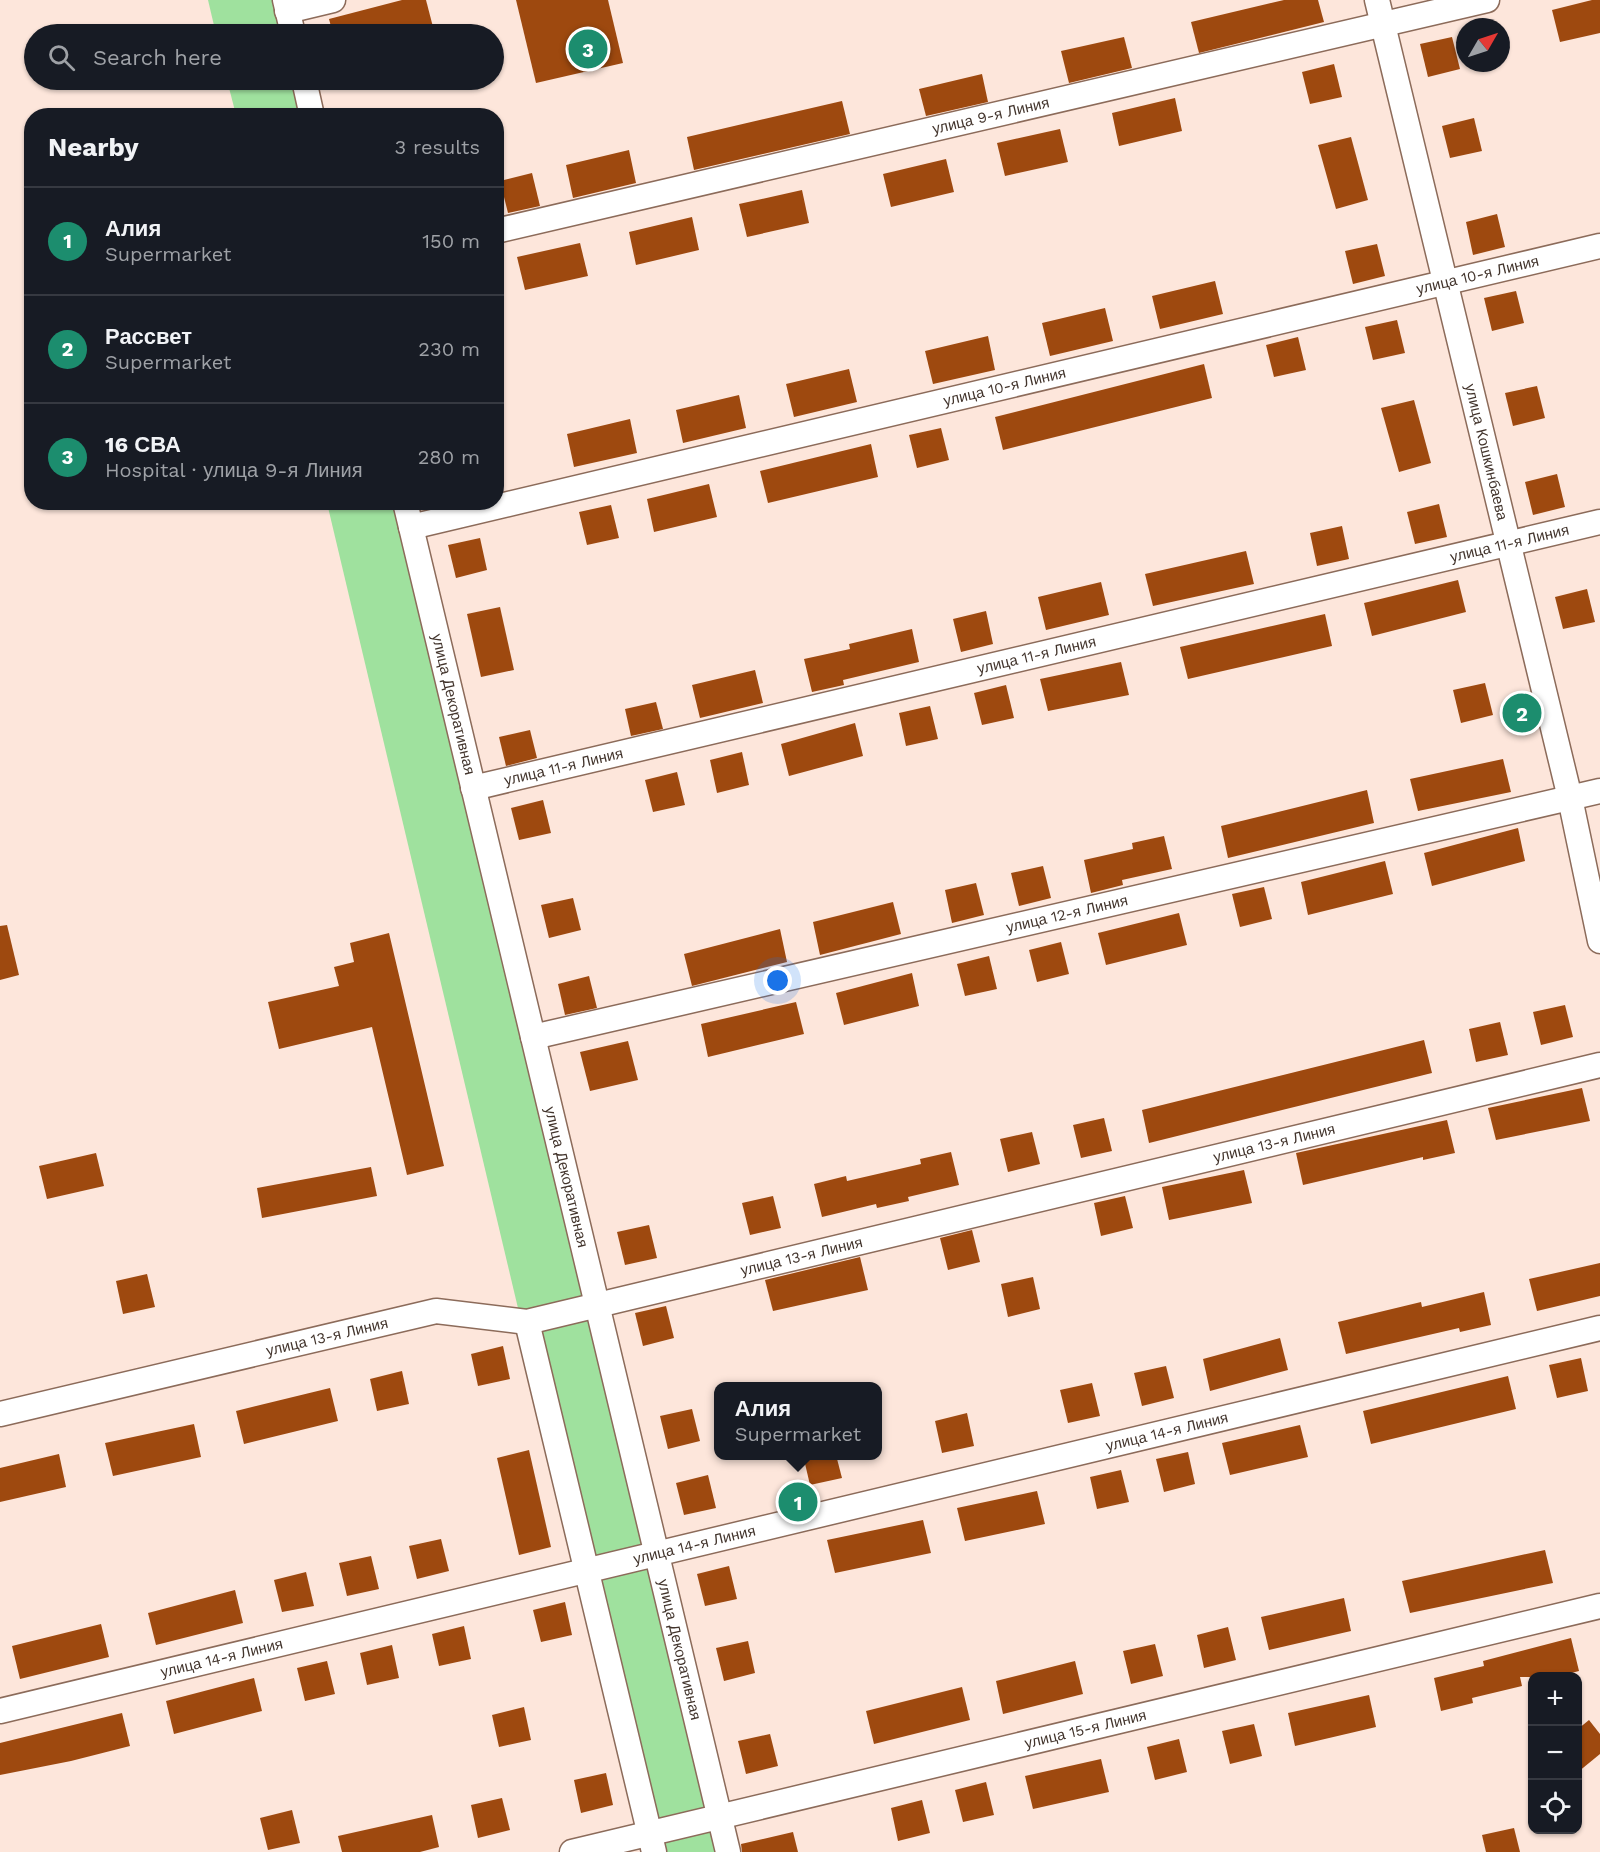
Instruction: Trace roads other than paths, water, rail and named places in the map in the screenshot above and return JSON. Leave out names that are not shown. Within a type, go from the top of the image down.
[{"type":"street","points":[[291,24],[286,5],[333,0]]},
{"type":"street","name":"улица Кошкинбаева","points":[[1377,0],[1570,798],[1600,941]]},
{"type":"street","name":"улица 9-я Линия","points":[[504,229],[1487,0]]},
{"type":"street","points":[[306,90],[310,108]]},
{"type":"street","name":"улица 10-я Линия","points":[[504,505],[1600,246]]},
{"type":"street","name":"улица Декоративная","points":[[407,510],[728,1852]]},
{"type":"street","name":"улица 10-я Линия","points":[[411,527],[483,510]]},
{"type":"street","name":"улица 11-я Линия","points":[[473,788],[1600,522]]},
{"type":"street","name":"улица 12-я Линия","points":[[533,1037],[1600,791]]},
{"type":"street","name":"улица 13-я Линия","points":[[0,1414],[436,1311],[527,1322],[1600,1065]]},
{"type":"street","points":[[527,1322],[652,1842]]},
{"type":"street","name":"улица 14-я Линия","points":[[0,1711],[1600,1328]]},
{"type":"street","name":"улица 15-я Линия","points":[[572,1852],[652,1842],[720,1815],[1600,1606]]},
{"type":"place","name":"16 СВА","points":[[588,49]]},
{"type":"place","name":"Рассвет","points":[[1522,713]]},
{"type":"place","name":"Алия","points":[[798,1502]]}]
